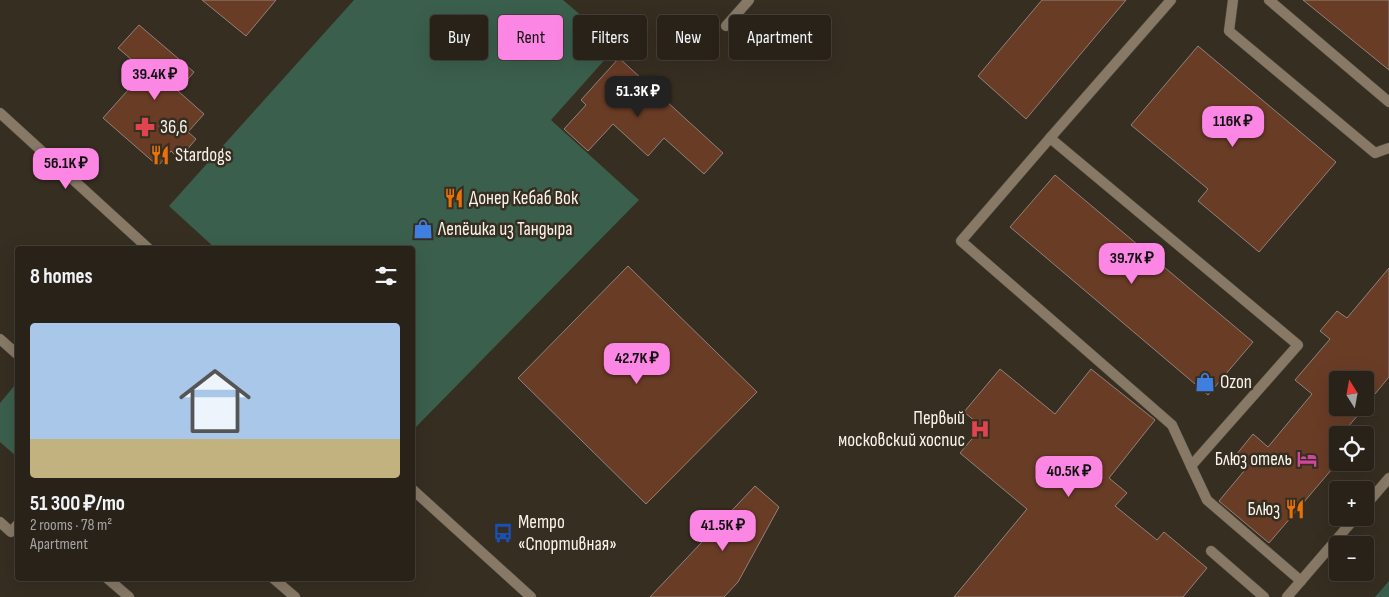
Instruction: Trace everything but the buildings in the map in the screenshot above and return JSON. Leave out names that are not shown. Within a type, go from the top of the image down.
[{"type":"street","points":[[726,26],[749,0]]},
{"type":"street","points":[[1171,0],[961,241],[1172,425],[1207,500],[1301,581]]},
{"type":"street","points":[[1233,0],[1230,30],[1374,152],[1389,148]]},
{"type":"street","points":[[1269,0],[1389,102]]},
{"type":"street","points":[[0,113],[146,246]]},
{"type":"street","points":[[1050,138],[1298,345],[1191,466]]},
{"type":"street","points":[[0,339],[15,352]]},
{"type":"street","points":[[1374,496],[1389,478]]},
{"type":"street","points":[[415,492],[531,597]]},
{"type":"street","points":[[0,522],[10,532],[15,527]]},
{"type":"street","points":[[1287,597],[1349,526]]},
{"type":"street","points":[[1211,551],[1264,597]]},
{"type":"street","points":[[110,581],[129,597]]},
{"type":"street","points":[[276,581],[295,597]]},
{"type":"green space","points":[[354,0],[563,0],[581,15],[573,15],[573,60],[605,60],[551,120],[639,200],[415,428],[415,246],[213,246],[169,206]]},
{"type":"green space","points":[[15,385],[15,455],[0,442],[0,403]]},
{"type":"green space","points":[[1389,581],[1389,597],[1375,597]]},
{"type":"place","name":"36,6","points":[[145,127]]},
{"type":"place","name":"Stardogs","points":[[160,155]]},
{"type":"place","name":"Донер Кебаб Вок","points":[[454,198]]},
{"type":"place","name":"Лепёшка из Тандыра","points":[[423,229]]},
{"type":"place","name":"Ozon","points":[[1205,382]]},
{"type":"place","name":"Первый московский хоспис","points":[[980,429]]},
{"type":"place","name":"Блюз отель","points":[[1307,459]]},
{"type":"place","name":"Блюз","points":[[1295,509]]},
{"type":"place","name":"Метро «Спортивная»","points":[[503,533]]}]
